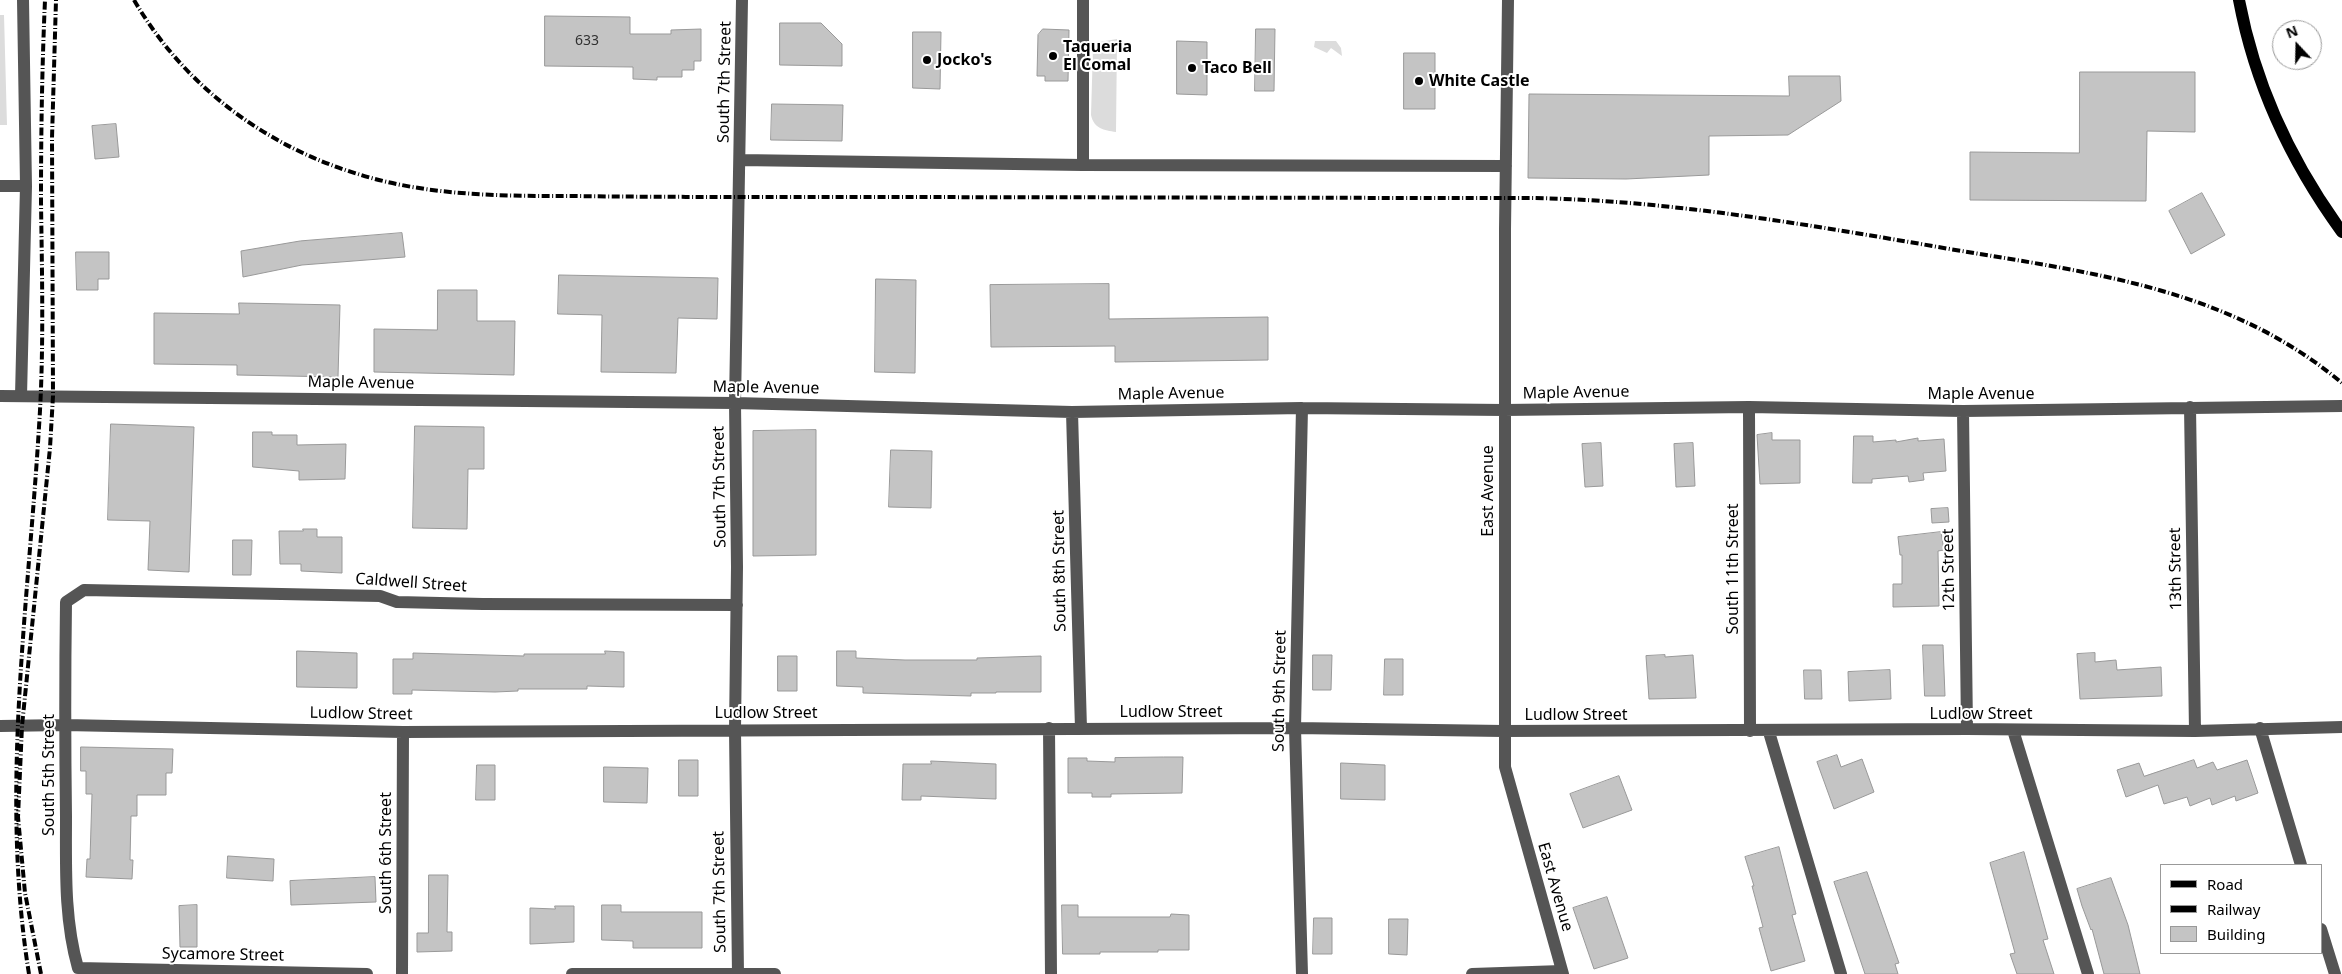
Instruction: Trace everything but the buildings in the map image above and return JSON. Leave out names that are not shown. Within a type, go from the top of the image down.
[{"type":"main road","points":[[2239,0],[2249,46],[2280,130],[2298,165],[2342,232]]},
{"type":"street","points":[[21,396],[26,186],[23,0]]},
{"type":"street","name":"South 7th Street","points":[[738,974],[734,730],[737,605],[734,403],[742,0]]},
{"type":"street","points":[[1083,0],[1083,165]]},
{"type":"street","name":"East Avenue","points":[[1508,0],[1504,410],[1503,731],[1505,767],[1563,973]]},
{"type":"street","points":[[740,160],[1083,165],[1506,166]]},
{"type":"street","points":[[0,186],[26,186]]},
{"type":"street","name":"Maple Avenue","points":[[0,396],[734,403],[1072,412],[1302,408],[1504,410],[1749,407],[1963,411],[2342,406]]},
{"type":"street","name":"South 11th Street","points":[[1749,407],[1750,731]]},
{"type":"street","name":"13th Street","points":[[2190,407],[2195,731]]},
{"type":"street","name":"South 9th Street","points":[[1302,408],[1295,728],[1302,974]]},
{"type":"street","name":"12th Street","points":[[1963,411],[1967,729]]},
{"type":"street","name":"South 8th Street","points":[[1072,412],[1081,729]]},
{"type":"street","name":"Caldwell Street","points":[[84,590],[380,596],[397,602],[483,604],[737,605]]},
{"type":"street","name":"South 5th Street","points":[[78,968],[72,946],[67,911],[66,602],[84,590]]},
{"type":"street","name":"Ludlow Street","points":[[0,726],[65,725],[403,732],[1049,728],[1769,732],[1967,729],[2195,731],[2342,727]]},
{"type":"street","points":[[1049,728],[1051,974]]},
{"type":"street","points":[[2260,728],[2301,864]]},
{"type":"street","points":[[2013,730],[2088,974]]},
{"type":"street","name":"South 6th Street","points":[[402,974],[403,732]]},
{"type":"street","points":[[1769,732],[1841,974]]},
{"type":"street","points":[[2322,932],[2334,974]]},
{"type":"street","name":"Sycamore Street","points":[[78,968],[367,974]]},
{"type":"street","points":[[1472,974],[1563,973]]},
{"type":"street","points":[[572,974],[775,974]]},
{"type":"shaded area","points":[[0,15],[4,15],[7,125],[0,125]]},
{"type":"shaded area","points":[[1117,39],[1116,132],[1097,126],[1092,120],[1091,115],[1093,48],[1099,42]]},
{"type":"shaded area","points":[[1315,41],[1336,41],[1341,48],[1342,56],[1331,48],[1327,53],[1314,47]]},
{"type":"railway","points":[[29,974],[21,907],[17,839],[17,770],[23,633],[41,399],[41,126],[45,0]]},
{"type":"railway","points":[[41,974],[25,893],[18,817],[22,726],[50,448],[53,396],[52,138],[56,0]]},
{"type":"railway","points":[[134,0],[154,31],[177,60],[203,86],[261,130],[292,148],[326,163],[361,175],[413,187],[493,195],[546,196],[1530,198],[1628,203],[1775,220],[2033,263],[2142,285],[2195,301],[2246,322],[2295,349],[2342,383]]},
{"type":"place","name":"Taqueria El Comal","points":[[1053,56]]},
{"type":"place","name":"Jocko's","points":[[927,60]]},
{"type":"place","name":"Taco Bell","points":[[1192,68]]},
{"type":"place","name":"White Castle","points":[[1419,81]]}]
